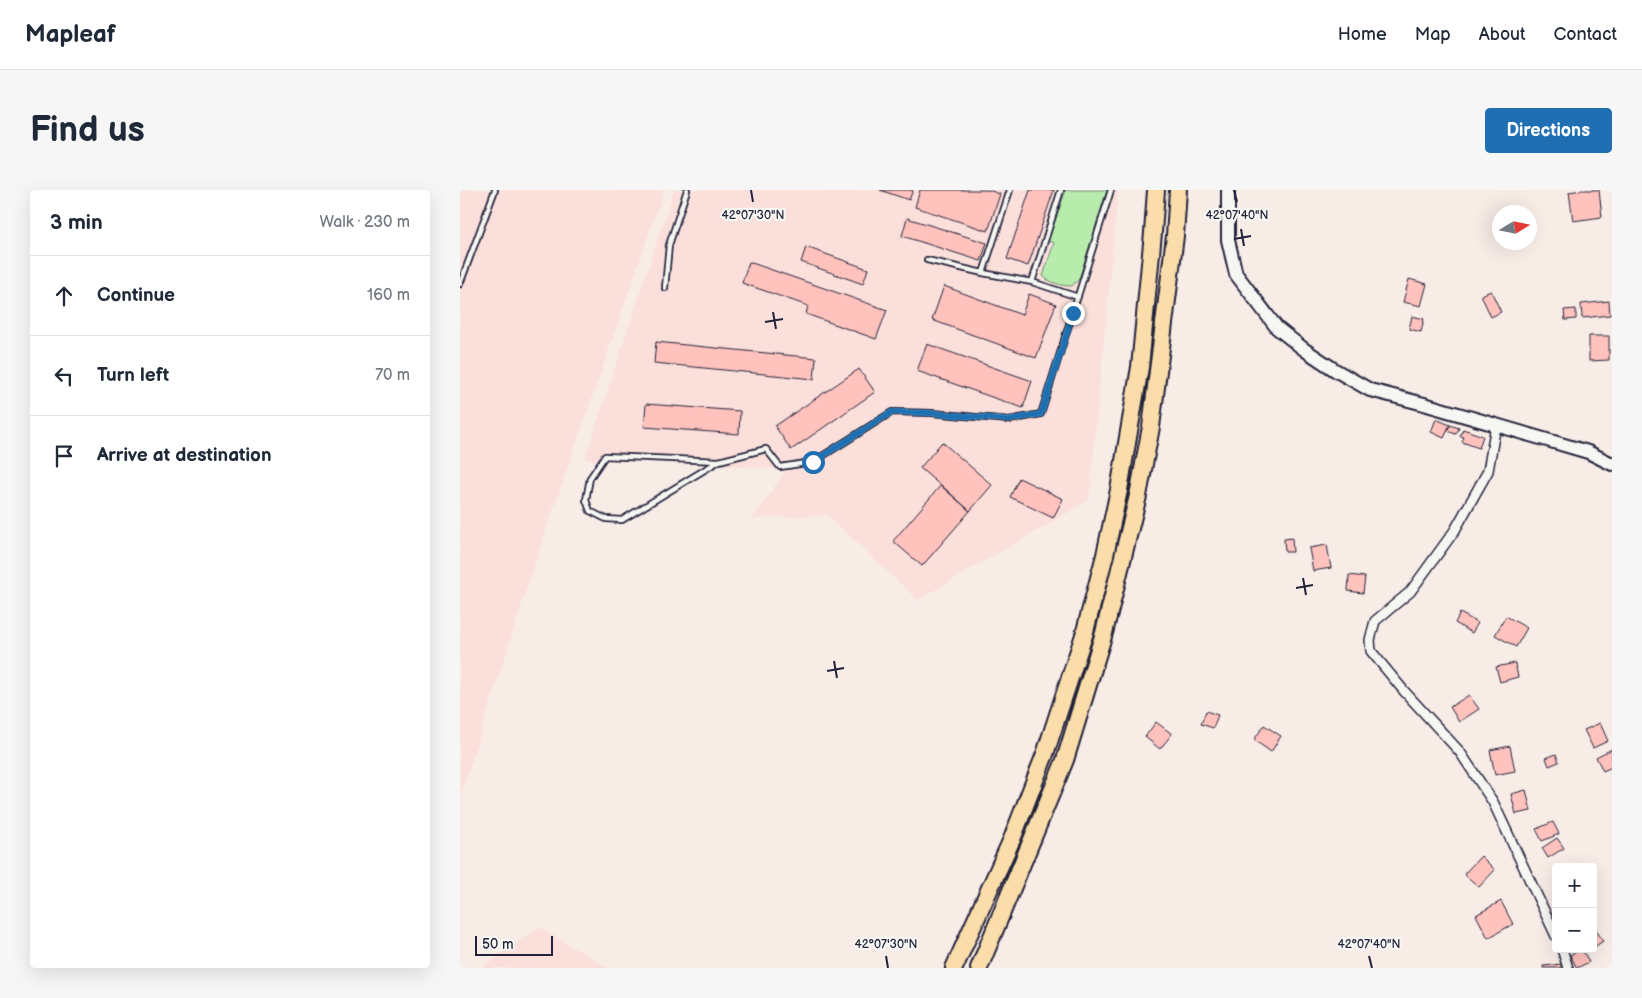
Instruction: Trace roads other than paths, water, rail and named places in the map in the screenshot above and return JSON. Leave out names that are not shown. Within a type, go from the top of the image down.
[{"type":"highway","points":[[954,968],[1012,839],[1045,754],[1088,617],[1105,555],[1119,490],[1140,367],[1156,190]]},
{"type":"highway","points":[[979,968],[1065,760],[1104,633],[1138,496],[1151,427],[1175,236],[1178,190]]},
{"type":"street","points":[[1228,190],[1228,240],[1236,274],[1277,328],[1305,350],[1370,390],[1588,452],[1612,464]]},
{"type":"street","points":[[1496,425],[1488,471],[1455,530],[1410,592],[1375,620],[1370,640],[1371,652],[1404,692],[1460,752],[1493,802],[1552,927]]},
{"type":"street","points":[[1563,953],[1568,968]]},
{"type":"lane","points":[[460,284],[495,190]]},
{"type":"lane","points":[[665,288],[669,245],[688,190]]},
{"type":"lane","points":[[982,273],[1010,190]]},
{"type":"lane","points":[[1032,282],[1062,190]]},
{"type":"lane","points":[[718,462],[605,456],[590,478],[586,500],[590,511],[606,519],[622,520],[718,462],[766,449],[780,467],[813,462],[892,412],[932,413],[1009,420],[1041,414],[1111,190]]},
{"type":"lane","points":[[927,260],[1032,282],[1078,297]]}]
